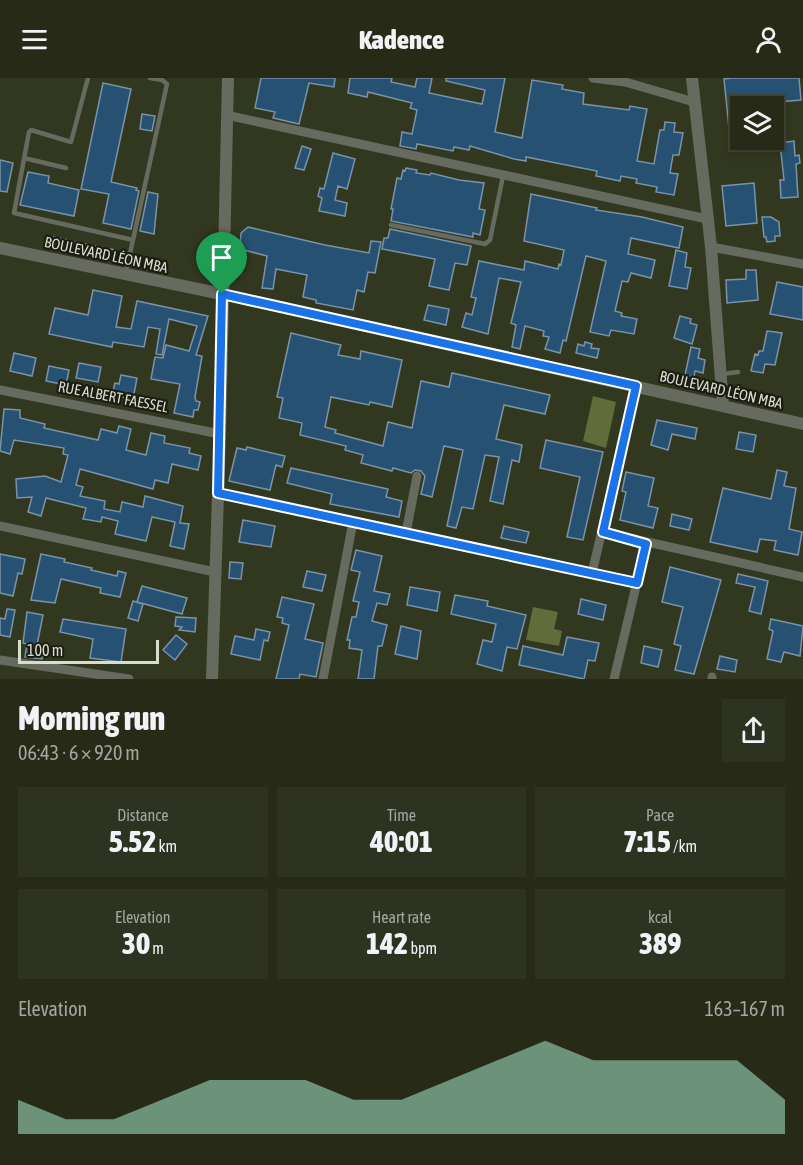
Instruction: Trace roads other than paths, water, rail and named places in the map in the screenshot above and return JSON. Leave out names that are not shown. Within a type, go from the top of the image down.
[{"type":"street","points":[[212,679],[228,78]]},
{"type":"street","points":[[593,78],[624,82],[694,102]]},
{"type":"street","points":[[692,78],[711,247],[723,406]]},
{"type":"street","points":[[226,115],[707,219]]},
{"type":"street","points":[[711,247],[803,264]]},
{"type":"street","name":"BOULEVARD LÉON MBA","points":[[0,248],[222,294],[803,424]]},
{"type":"street","points":[[592,573],[636,386]]},
{"type":"street","name":"RUE ALBERT FAESSEL","points":[[0,390],[220,434]]},
{"type":"street","points":[[406,533],[417,476]]},
{"type":"street","points":[[218,493],[637,583]]},
{"type":"street","points":[[323,679],[353,522]]},
{"type":"street","points":[[0,526],[214,572]]},
{"type":"street","points":[[603,532],[646,544],[803,577]]},
{"type":"street","points":[[614,679],[646,544]]},
{"type":"street","points":[[0,660],[129,679]]},
{"type":"lane","points":[[88,78],[72,142],[30,131],[14,209],[18,215],[133,240]]},
{"type":"lane","points":[[125,275],[167,84],[162,80],[150,78]]},
{"type":"lane","points":[[24,158],[66,168]]},
{"type":"lane","points":[[391,225],[485,244],[490,240],[503,176]]},
{"type":"lane","points":[[720,375],[738,372]]}]
